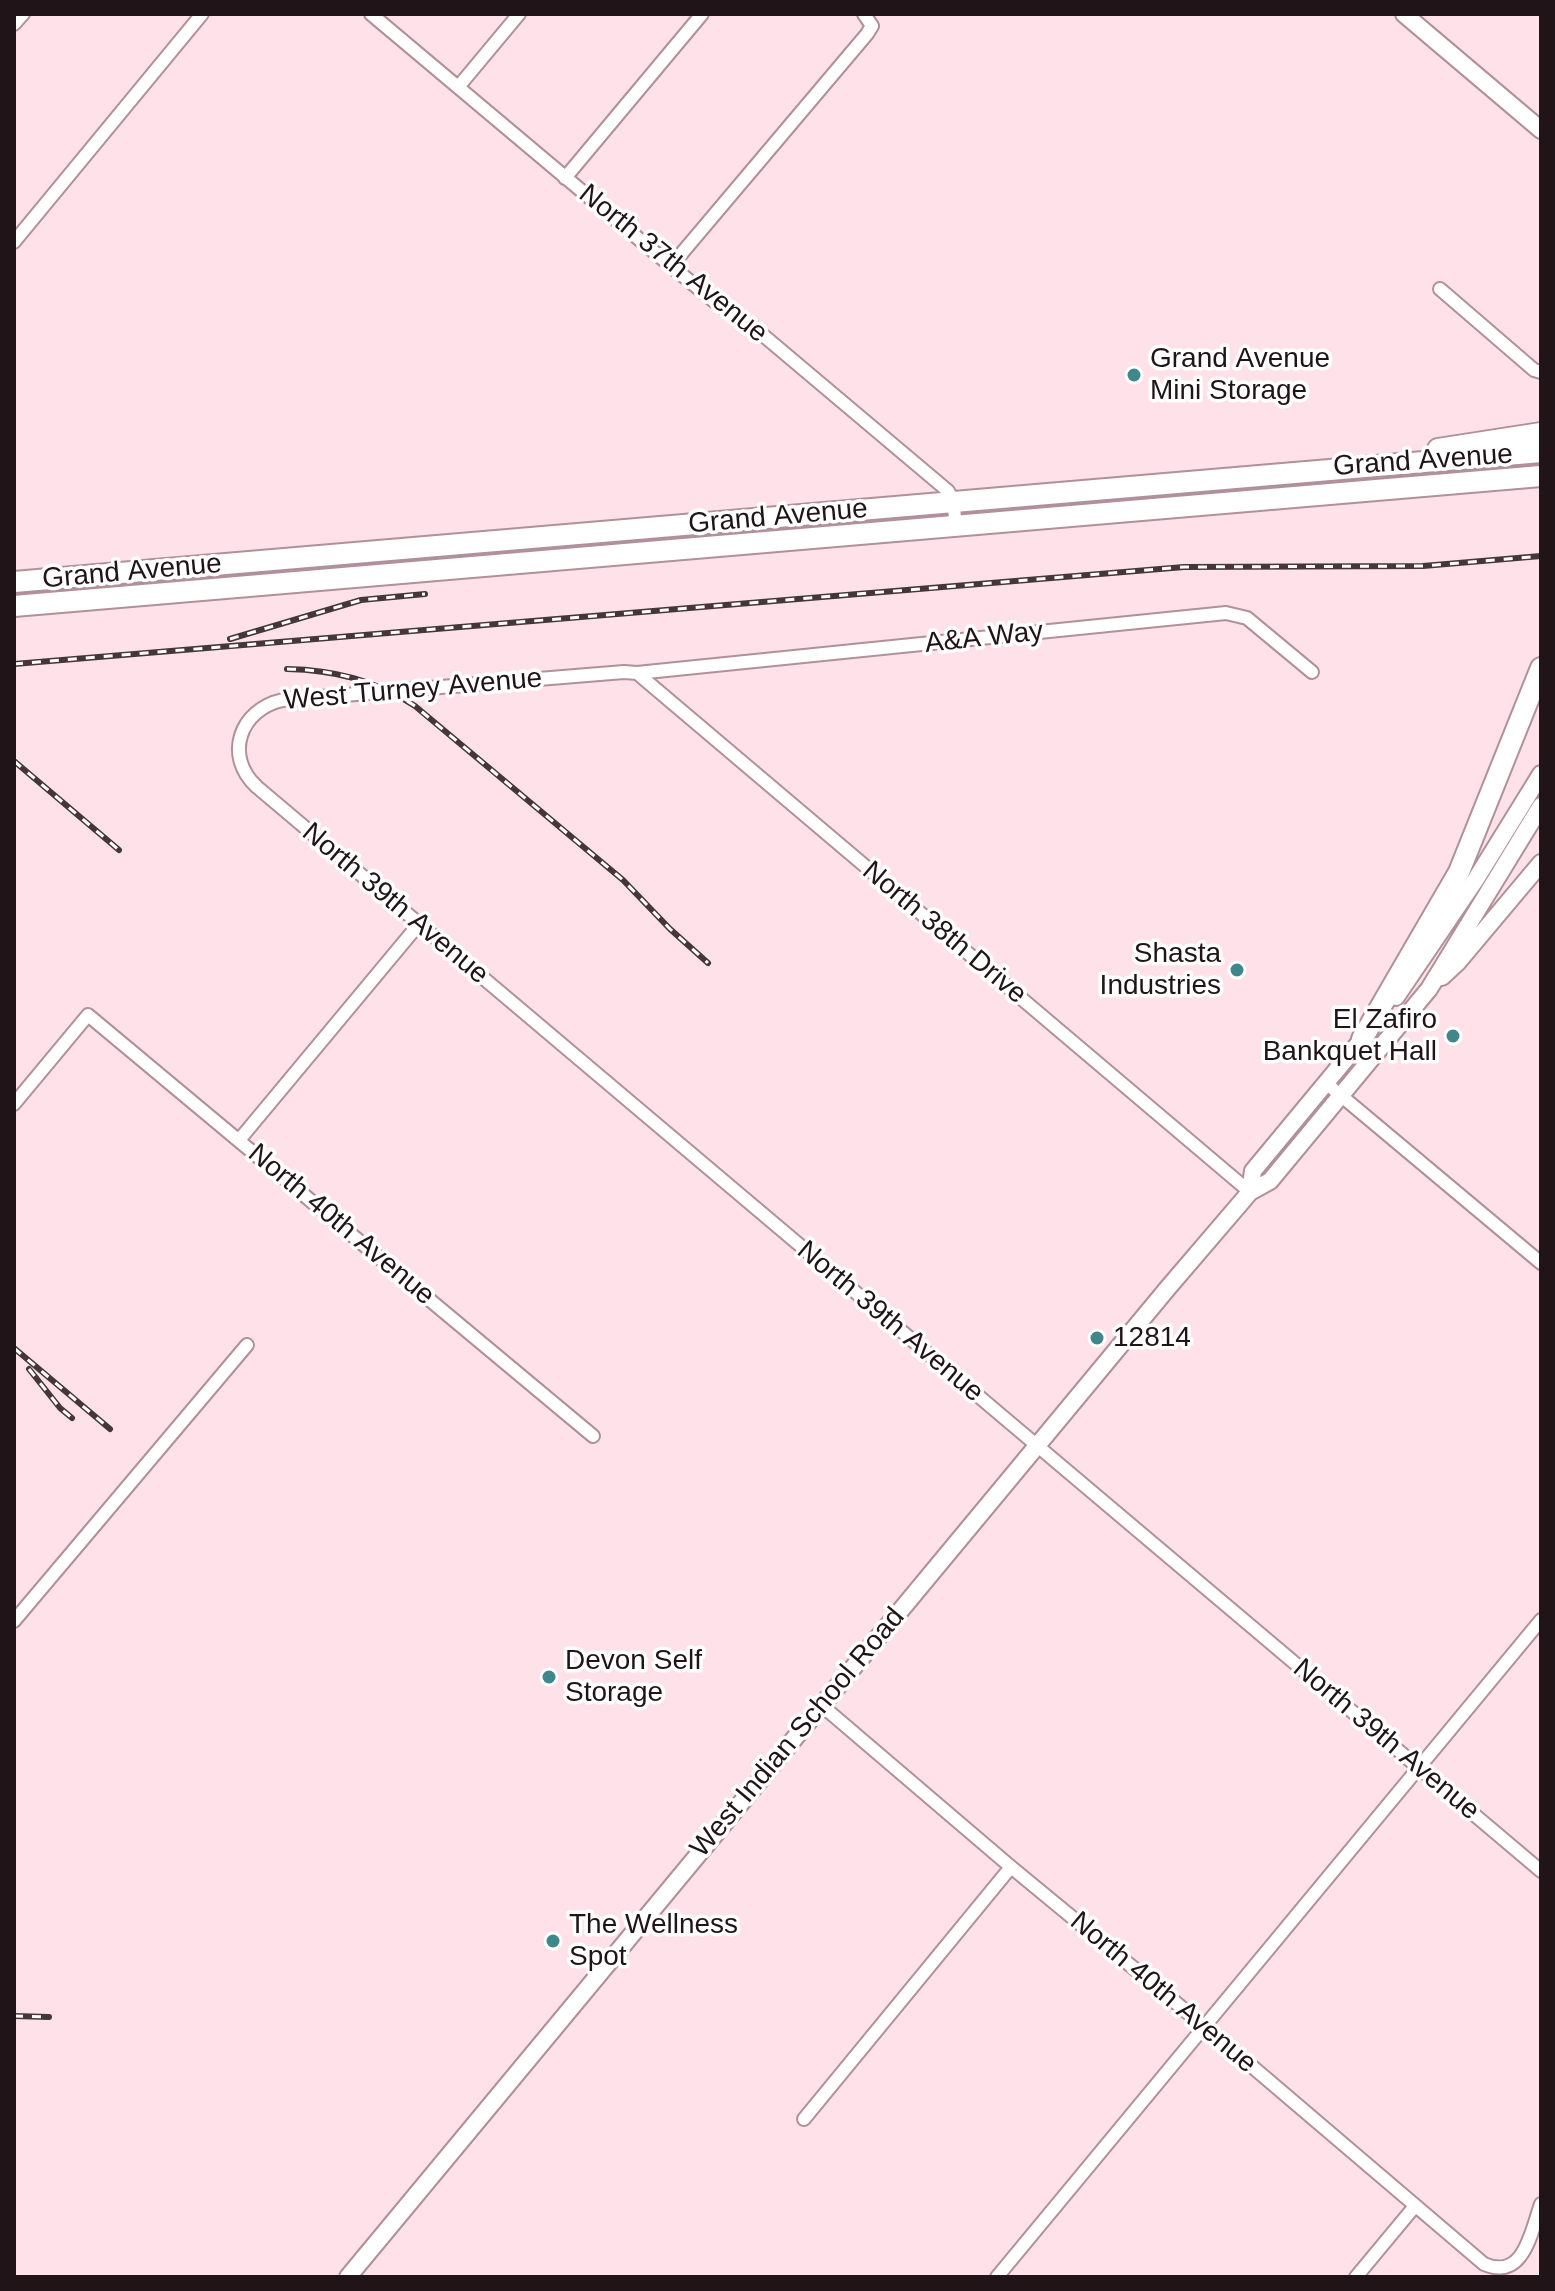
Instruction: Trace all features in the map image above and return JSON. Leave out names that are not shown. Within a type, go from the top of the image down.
[{"type":"highway","points":[[1381,465],[1443,447],[1541,433]]},
{"type":"highway","name":"Grand Avenue","points":[[14,582],[1541,452]]},
{"type":"highway","points":[[1292,497],[1306,470]]},
{"type":"highway","name":"Grand Avenue","points":[[14,606],[1541,476]]},
{"type":"highway","points":[[487,542],[488,565]]},
{"type":"highway","points":[[1362,1039],[1459,872],[1541,668]]},
{"type":"main road","points":[[1404,14],[1541,130]]},
{"type":"main road","name":"West Indian School Road","points":[[1250,1192],[1253,1171],[1362,1039],[1426,954],[1541,774]]},
{"type":"main road","name":"West Indian School Road","points":[[348,2277],[1037,1445],[1250,1192],[1270,1181],[1429,989],[1541,806]]},
{"type":"main road","points":[[1429,989],[1457,963],[1541,863]]},
{"type":"street","points":[[14,24],[23,14]]},
{"type":"street","points":[[14,242],[202,14]]},
{"type":"street","name":"North 37th Avenue","points":[[371,14],[671,266],[719,305],[751,325],[948,491],[953,501]]},
{"type":"street","points":[[459,86],[519,14]]},
{"type":"street","points":[[565,178],[702,14]]},
{"type":"street","points":[[671,266],[872,26],[864,14]]},
{"type":"street","points":[[1440,289],[1534,370],[1541,372]]},
{"type":"street","points":[[953,501],[956,525]]},
{"type":"street","name":"A&A Way","points":[[637,673],[1226,613],[1247,618],[1312,672]]},
{"type":"street","name":"West Turney Avenue","points":[[242,771],[238,753],[248,720],[272,702],[389,690],[637,673]]},
{"type":"street","name":"North 38th Drive","points":[[637,673],[1250,1192]]},
{"type":"street","name":"North 39th Avenue","points":[[242,771],[257,787],[1541,1871]]},
{"type":"street","points":[[240,1139],[419,924]]},
{"type":"street","name":"North 40th Avenue","points":[[14,1104],[88,1015],[593,1436]]},
{"type":"street","points":[[1326,1083],[1541,1263]]},
{"type":"street","points":[[14,1621],[247,1345]]},
{"type":"street","points":[[997,2277],[1541,1620]]},
{"type":"street","name":"North 40th Avenue","points":[[820,1704],[1484,2264],[1496,2269],[1510,2267],[1520,2257],[1541,2204]]},
{"type":"street","points":[[804,2119],[1011,1867]]},
{"type":"street","points":[[1356,2277],[1415,2206]]},
{"type":"railway","points":[[14,664],[1184,567],[1423,566],[1541,556]]},
{"type":"railway","points":[[230,639],[361,600],[425,594]]},
{"type":"railway","points":[[287,669],[354,678],[385,689],[415,706],[623,880],[708,963]]},
{"type":"railway","points":[[14,761],[119,850]]},
{"type":"railway","points":[[14,1348],[110,1429]]},
{"type":"railway","points":[[29,1369],[60,1408],[72,1418]]},
{"type":"railway","points":[[14,2016],[49,2017]]},
{"type":"place","name":"Grand Avenue Mini Storage","points":[[1134,375]]},
{"type":"place","name":"Shasta Industries","points":[[1237,970]]},
{"type":"place","name":"El Zafiro Bankquet Hall","points":[[1453,1036]]},
{"type":"place","name":"12814","points":[[1097,1338]]},
{"type":"place","name":"Devon Self Storage","points":[[549,1677]]},
{"type":"place","name":"The Wellness Spot","points":[[553,1941]]}]
